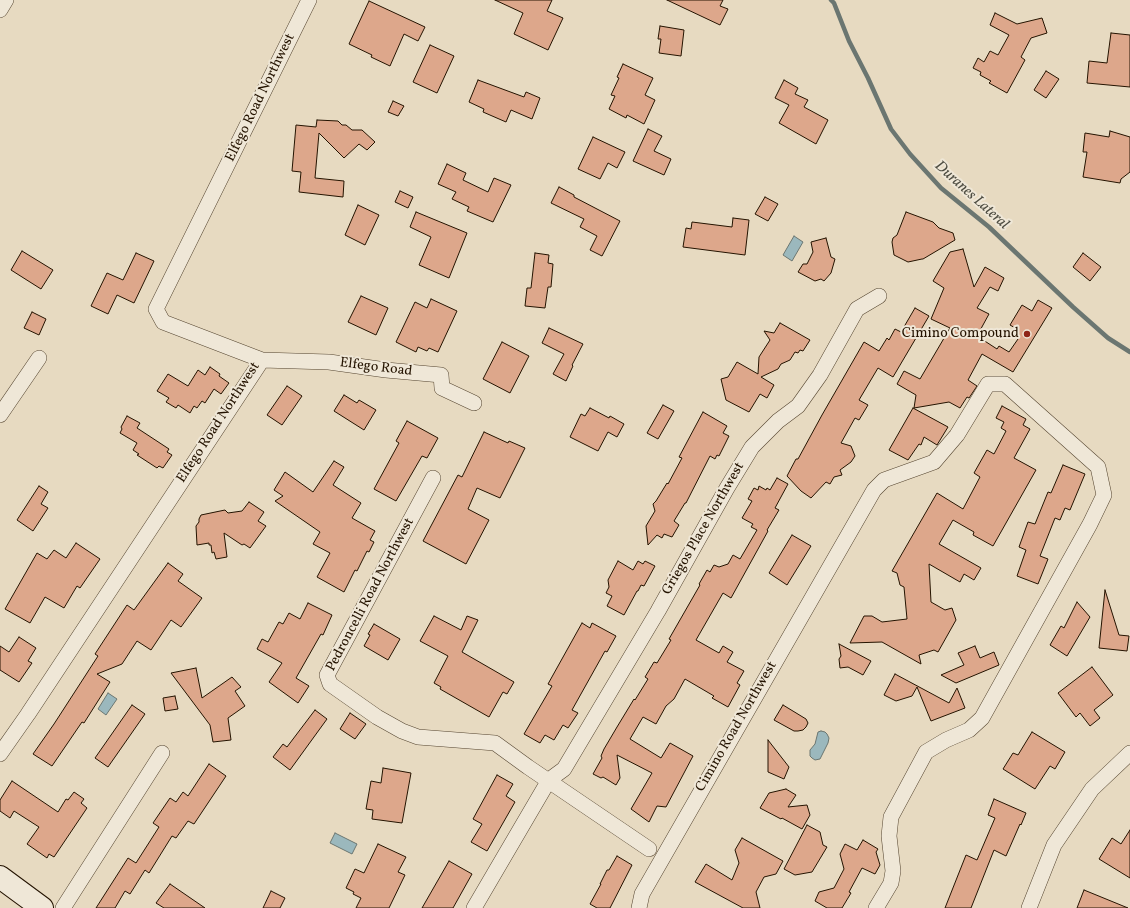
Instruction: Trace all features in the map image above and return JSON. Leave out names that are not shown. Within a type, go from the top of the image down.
[{"type":"main road","points":[[0,877],[42,908]]},
{"type":"street","points":[[0,10],[6,0]]},
{"type":"street","name":"Elfego Road Northwest","points":[[0,754],[262,360],[163,322],[156,309],[309,0]]},
{"type":"street","name":"Griegos Place Northwest","points":[[549,780],[564,769],[658,611],[727,488],[752,447],[778,421],[798,406],[820,375],[857,309],[879,296]]},
{"type":"street","points":[[0,415],[39,358]]},
{"type":"street","name":"Elfego Road","points":[[262,360],[329,362],[386,370],[441,375],[442,388],[474,404]]},
{"type":"street","name":"Cimino Road Northwest","points":[[639,908],[645,888],[874,490],[884,480],[934,462],[957,435],[988,384],[1005,384],[1098,467],[1104,495],[1090,524],[982,718],[969,730],[946,740],[926,752],[891,816],[889,836],[893,871],[891,882],[876,908]]},
{"type":"street","name":"Pedroncelli Road Northwest","points":[[433,478],[327,675],[330,684],[377,717],[402,731],[418,737],[495,743],[649,849]]},
{"type":"street","points":[[64,908],[162,753]]},
{"type":"street","points":[[1029,908],[1054,845],[1092,789],[1130,753]]},
{"type":"street","points":[[474,908],[549,780]]},
{"type":"water","points":[[794,236],[803,242],[792,261],[783,255]]},
{"type":"water","points":[[108,693],[117,699],[106,715],[98,709]]},
{"type":"water","points":[[821,731],[827,734],[829,738],[828,743],[820,759],[815,760],[810,756],[810,750],[815,744],[818,732]]},
{"type":"water","points":[[335,833],[357,844],[352,854],[330,843]]},
{"type":"building","points":[[495,0],[552,0],[547,11],[563,18],[548,50],[514,34],[523,13]]},
{"type":"building","points":[[667,0],[723,0],[720,6],[728,9],[720,25]]},
{"type":"building","points":[[369,1],[425,27],[418,41],[404,34],[390,66],[349,44]]},
{"type":"building","points":[[995,13],[1017,24],[1042,18],[1047,33],[1031,38],[1021,57],[1025,60],[1007,93],[989,83],[991,81],[980,75],[981,72],[973,68],[978,58],[984,62],[990,51],[998,55],[1009,35],[990,25]]},
{"type":"building","points":[[660,26],[684,30],[681,56],[659,53],[661,39],[658,39]]},
{"type":"building","points":[[1111,33],[1130,35],[1130,87],[1087,83],[1089,61],[1107,63]]},
{"type":"building","points":[[430,45],[454,56],[437,93],[413,82]]},
{"type":"building","points":[[623,64],[653,78],[645,95],[655,100],[644,124],[627,115],[626,118],[609,109],[615,96],[611,95],[619,78],[617,77]]},
{"type":"building","points":[[1046,71],[1059,79],[1046,98],[1034,90]]},
{"type":"building","points":[[478,80],[524,97],[526,92],[540,98],[532,119],[511,110],[506,122],[483,112],[484,109],[469,102]]},
{"type":"building","points":[[784,80],[798,88],[795,94],[808,100],[804,107],[828,120],[816,144],[779,123],[789,105],[775,98]]},
{"type":"building","points":[[393,101],[404,106],[398,116],[388,112]]},
{"type":"building","points":[[317,120],[338,121],[342,125],[346,125],[352,130],[362,130],[375,142],[367,150],[359,144],[344,158],[319,133],[315,178],[344,181],[343,197],[299,192],[301,172],[292,171],[296,125],[316,127]]},
{"type":"building","points":[[648,129],[662,136],[654,151],[671,159],[664,175],[633,161]]},
{"type":"building","points":[[1110,131],[1130,137],[1130,172],[1121,179],[1120,183],[1083,177],[1087,152],[1083,152],[1085,133],[1109,137]]},
{"type":"building","points":[[593,137],[625,152],[617,168],[608,163],[600,179],[578,169]]},
{"type":"building","points":[[447,164],[466,173],[463,180],[488,192],[494,178],[511,185],[493,222],[467,211],[469,207],[452,199],[456,192],[438,184]]},
{"type":"building","points":[[559,187],[574,195],[574,197],[620,221],[602,256],[590,250],[597,236],[580,227],[584,219],[551,203]]},
{"type":"building","points":[[400,191],[413,197],[408,208],[395,202]]},
{"type":"building","points":[[765,197],[778,204],[768,221],[755,214]]},
{"type":"building","points":[[358,205],[379,215],[365,245],[345,235]]},
{"type":"building","points":[[416,212],[467,233],[449,278],[419,265],[431,237],[410,227]]},
{"type":"building","points":[[906,212],[933,222],[939,228],[953,233],[955,240],[923,259],[908,262],[894,255],[892,242],[893,238],[897,235]]},
{"type":"building","points":[[733,218],[749,220],[745,255],[683,247],[686,228],[691,229],[692,222],[732,227]]},
{"type":"building","points":[[826,238],[831,257],[835,259],[831,273],[824,281],[821,279],[815,281],[798,272],[803,264],[807,264],[813,252],[811,242]]},
{"type":"building","points":[[963,249],[974,287],[985,267],[1004,278],[998,291],[990,287],[977,308],[989,314],[977,336],[997,349],[999,346],[1009,352],[1018,339],[1017,329],[1010,325],[1022,305],[1032,311],[1038,300],[1052,308],[1013,372],[982,354],[968,380],[977,386],[960,408],[949,402],[914,408],[916,395],[897,384],[904,371],[920,379],[950,328],[931,319],[944,288],[933,281],[950,252]]},
{"type":"building","points":[[22,251],[53,270],[41,289],[11,270]]},
{"type":"building","points":[[136,253],[154,261],[134,303],[117,295],[108,314],[91,306],[107,273],[123,280]]},
{"type":"building","points":[[535,253],[549,255],[548,263],[553,264],[551,287],[548,287],[545,308],[525,306],[527,288],[531,288]]},
{"type":"building","points":[[1083,253],[1101,267],[1090,281],[1073,267]]},
{"type":"building","points":[[361,296],[388,308],[376,335],[348,322]]},
{"type":"building","points":[[431,299],[457,311],[438,352],[429,348],[427,351],[418,347],[416,352],[396,342],[415,302],[427,308]]},
{"type":"building","points":[[915,308],[929,316],[893,377],[878,368],[859,400],[868,405],[859,420],[855,418],[841,443],[851,446],[855,456],[851,462],[840,470],[842,475],[834,477],[830,484],[826,482],[811,498],[801,491],[787,476],[796,459],[798,459],[864,342],[879,351],[887,338],[889,340],[895,329],[901,332]]},
{"type":"building","points":[[32,312],[46,319],[39,335],[24,328]]},
{"type":"building","points":[[780,323],[810,340],[803,351],[800,350],[798,353],[795,352],[790,360],[781,364],[778,369],[761,377],[774,385],[767,398],[760,394],[749,412],[726,400],[721,379],[728,377],[737,362],[758,374],[759,357],[770,340],[764,331],[774,333]]},
{"type":"building","points":[[549,328],[583,344],[572,365],[573,366],[566,381],[553,374],[564,354],[542,343]]},
{"type":"building","points":[[502,342],[529,356],[510,393],[483,379]]},
{"type":"building","points":[[210,367],[229,383],[221,394],[214,389],[205,403],[202,401],[197,408],[194,406],[190,413],[178,405],[176,408],[166,402],[169,398],[157,391],[168,374],[188,386],[198,370],[205,375]]},
{"type":"building","points":[[287,386],[302,396],[282,425],[267,415]]},
{"type":"building","points":[[344,395],[357,403],[359,400],[376,410],[364,430],[334,411]]},
{"type":"building","points":[[663,405],[674,411],[658,439],[647,433]]},
{"type":"building","points":[[1002,406],[1026,419],[1023,425],[1030,429],[1014,458],[1036,470],[993,546],[973,535],[974,532],[953,520],[939,544],[981,568],[974,580],[964,574],[960,582],[929,564],[931,602],[945,610],[952,608],[956,620],[938,652],[934,650],[919,655],[921,664],[882,642],[850,643],[864,616],[872,616],[882,622],[907,619],[904,587],[900,585],[897,573],[892,571],[937,493],[963,509],[980,477],[974,473],[987,450],[994,454],[1006,431],[1001,428],[1004,422],[996,418]]},
{"type":"building","points":[[590,408],[609,418],[610,416],[624,424],[617,437],[608,432],[598,451],[570,437],[581,414],[585,416]]},
{"type":"building","points":[[913,408],[948,427],[937,445],[924,437],[921,445],[919,444],[908,460],[889,450]]},
{"type":"building","points":[[703,412],[727,426],[723,433],[729,436],[719,456],[717,455],[715,459],[710,456],[686,503],[674,521],[679,525],[672,537],[664,534],[662,538],[657,535],[648,545],[646,526],[655,511],[653,504],[667,483],[668,484],[682,458],[679,457]]},
{"type":"building","points":[[127,416],[140,423],[137,428],[169,449],[167,452],[172,455],[163,468],[159,466],[157,468],[137,455],[139,454],[133,450],[137,443],[120,433],[122,429],[121,427]]},
{"type":"building","points":[[407,421],[438,438],[427,458],[422,456],[396,501],[374,489],[399,443],[396,441]]},
{"type":"building","points":[[484,432],[508,443],[509,441],[525,448],[500,498],[477,488],[468,509],[489,520],[466,564],[423,541],[458,475],[462,477]]},
{"type":"building","points":[[334,461],[344,467],[333,485],[361,503],[352,518],[375,531],[370,540],[374,542],[369,552],[367,551],[357,571],[355,570],[344,592],[317,577],[330,553],[313,544],[320,532],[275,501],[283,496],[274,490],[285,472],[313,492]]},
{"type":"building","points":[[1063,465],[1085,474],[1070,510],[1065,508],[1060,520],[1055,518],[1040,556],[1048,559],[1038,584],[1017,576],[1026,550],[1019,547],[1028,522],[1035,524],[1048,492],[1051,493]]},
{"type":"building","points":[[777,478],[788,484],[775,508],[779,510],[731,598],[723,593],[696,640],[719,653],[723,646],[733,652],[727,662],[744,671],[737,683],[740,685],[728,707],[712,698],[714,696],[685,679],[674,699],[666,706],[656,724],[643,717],[630,739],[661,758],[670,743],[693,756],[666,807],[657,806],[649,822],[631,809],[652,773],[617,755],[620,778],[616,785],[603,777],[601,778],[593,774],[602,758],[601,756],[604,749],[634,699],[635,700],[648,679],[645,677],[654,662],[657,663],[671,640],[669,639],[707,570],[710,572],[714,565],[719,567],[728,564],[733,555],[740,559],[757,530],[751,527],[753,524],[742,518],[752,501],[748,499],[754,488],[758,490],[759,486],[766,490],[767,488],[770,490]]},
{"type":"building","points":[[39,486],[48,492],[41,504],[48,508],[33,531],[17,520]]},
{"type":"building","points":[[249,502],[264,512],[258,521],[266,526],[250,548],[244,544],[242,545],[224,533],[227,557],[216,559],[214,552],[212,553],[211,545],[209,545],[209,543],[197,545],[196,526],[201,515],[225,510],[228,513],[242,511]]},
{"type":"building","points":[[792,535],[811,546],[787,585],[769,573]]},
{"type":"building","points":[[76,543],[100,559],[80,588],[77,586],[64,608],[45,597],[30,623],[5,609],[37,553],[47,559],[54,550],[66,558]]},
{"type":"building","points":[[618,561],[633,570],[638,561],[643,564],[645,561],[655,566],[644,586],[641,585],[637,591],[624,615],[607,606],[612,596],[606,593],[609,587],[608,580]]},
{"type":"building","points":[[168,563],[183,574],[178,581],[202,598],[181,627],[171,620],[151,650],[137,641],[122,664],[97,674],[110,682],[84,723],[82,722],[52,766],[33,754],[98,656],[95,654],[127,605],[134,610]]},
{"type":"building","points":[[1105,590],[1119,635],[1129,636],[1127,651],[1099,648]]},
{"type":"building","points":[[1077,602],[1090,617],[1067,656],[1050,645],[1061,626],[1064,628]]},
{"type":"building","points":[[308,603],[332,615],[323,635],[321,634],[296,678],[309,686],[298,703],[269,682],[282,663],[257,649],[262,639],[268,642],[279,622],[283,624],[289,613],[300,619]]},
{"type":"building","points":[[434,616],[461,630],[467,616],[478,620],[462,652],[514,682],[507,694],[503,692],[489,717],[440,689],[441,687],[434,683],[448,656],[420,641]]},
{"type":"building","points":[[582,623],[590,628],[592,623],[616,636],[607,652],[605,651],[572,710],[578,713],[568,728],[563,725],[554,740],[545,735],[540,743],[524,734],[552,686],[548,684]]},
{"type":"building","points":[[374,624],[400,639],[388,660],[364,646],[370,635],[368,634]]},
{"type":"building","points":[[19,637],[36,648],[28,661],[32,663],[19,682],[0,670],[0,646],[9,652]]},
{"type":"building","points":[[839,644],[871,661],[863,675],[848,667],[840,668],[839,659],[841,656]]},
{"type":"building","points":[[975,646],[980,658],[994,652],[999,665],[956,683],[941,675],[964,665],[958,653]]},
{"type":"building","points":[[1092,667],[1113,695],[1094,710],[1100,718],[1090,726],[1080,713],[1076,717],[1058,693]]},
{"type":"building","points":[[196,668],[202,698],[232,677],[241,687],[235,691],[245,706],[228,718],[231,740],[213,742],[210,725],[171,673]]},
{"type":"building","points":[[895,674],[949,703],[957,688],[965,708],[931,721],[917,687],[912,696],[896,701],[884,695]]},
{"type":"building","points":[[175,696],[178,709],[165,711],[163,698]]},
{"type":"building","points":[[132,705],[145,714],[108,767],[95,758]]},
{"type":"building","points":[[783,705],[806,719],[808,723],[803,730],[794,731],[774,720]]},
{"type":"building","points":[[315,710],[327,719],[290,770],[273,757],[283,744],[287,747]]},
{"type":"building","points":[[350,713],[366,724],[355,739],[340,729]]},
{"type":"building","points":[[1032,732],[1065,752],[1055,769],[1050,766],[1035,789],[1003,769],[1013,753],[1018,755]]},
{"type":"building","points":[[768,740],[789,767],[784,779],[768,772]]},
{"type":"building","points":[[209,764],[226,776],[194,824],[188,821],[176,838],[172,836],[149,873],[145,870],[130,894],[125,891],[115,908],[96,908],[128,858],[136,863],[159,827],[153,823],[170,798],[176,802],[183,792],[188,796]]},
{"type":"building","points":[[383,768],[411,773],[402,823],[372,819],[373,810],[366,809],[371,781],[381,783]]},
{"type":"building","points":[[497,775],[513,784],[506,796],[515,802],[487,851],[471,842],[482,824],[473,819]]},
{"type":"building","points":[[12,781],[58,812],[66,799],[68,800],[74,792],[84,799],[81,803],[87,808],[54,857],[49,854],[47,858],[27,844],[39,827],[14,811],[10,818],[0,811],[0,800]]},
{"type":"building","points":[[786,789],[796,795],[788,807],[807,805],[810,815],[802,829],[760,808],[769,793]]},
{"type":"building","points":[[994,799],[1026,813],[1021,825],[1020,824],[1006,856],[994,850],[971,908],[945,908],[966,855],[977,860],[995,818],[988,815]]},
{"type":"building","points":[[807,825],[820,832],[823,845],[827,847],[812,872],[795,875],[784,869]]},
{"type":"building","points":[[1130,830],[1130,878],[1099,859],[1112,838],[1121,844]]},
{"type":"building","points":[[742,838],[783,861],[776,874],[764,877],[756,892],[760,908],[743,908],[695,882],[706,864],[732,880],[739,863],[735,850]]},
{"type":"building","points":[[863,840],[878,849],[876,852],[880,865],[875,874],[862,868],[849,892],[851,893],[842,908],[827,908],[815,901],[819,892],[834,888],[844,869],[840,854],[845,844],[857,850]]},
{"type":"building","points":[[378,844],[406,857],[398,872],[405,875],[389,908],[356,908],[361,898],[346,888],[355,869],[364,873]]},
{"type":"building","points":[[617,856],[632,865],[610,908],[597,908],[590,904],[607,870],[609,870]]},
{"type":"building","points":[[449,861],[472,874],[453,908],[422,908]]},
{"type":"building","points":[[170,884],[205,908],[164,908],[156,903]]},
{"type":"building","points":[[1084,890],[1128,908],[1077,908]]},
{"type":"building","points":[[271,891],[285,898],[280,908],[263,908]]},
{"type":"waterway","name":"Duranes Lateral","points":[[831,0],[834,3],[849,41],[868,78],[891,129],[910,154],[941,188],[989,227],[1073,307],[1108,338],[1130,352]]},
{"type":"place","name":"Cimino Compound","points":[[1027,334]]}]
